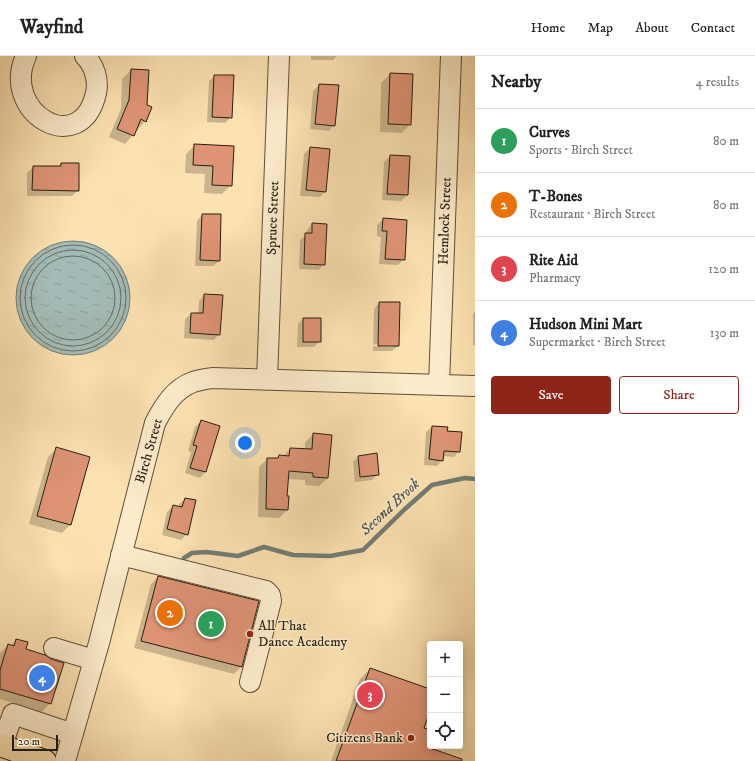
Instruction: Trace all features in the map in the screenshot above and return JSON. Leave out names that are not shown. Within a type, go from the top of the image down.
[{"type":"main road","points":[[1,745],[45,761]]},
{"type":"street","points":[[26,56],[16,71],[14,79],[14,87],[18,104],[23,111],[33,119],[52,126],[78,120],[94,99],[96,91],[95,73],[92,65],[85,56]]},
{"type":"street","name":"Spruce Street","points":[[268,380],[279,56]]},
{"type":"street","name":"Hemlock Street","points":[[439,385],[451,56]]},
{"type":"street","name":"Birch Street","points":[[65,761],[94,660],[155,423],[163,406],[176,392],[193,382],[212,378],[475,386]]},
{"type":"street","points":[[121,555],[266,591],[270,595],[271,601],[250,682]]},
{"type":"street","points":[[54,648],[94,660]]},
{"type":"street","points":[[1,745],[13,714],[73,734]]},
{"type":"water","points":[[73,241],[84,242],[95,246],[105,251],[113,258],[120,266],[125,276],[129,287],[129,309],[125,320],[120,330],[113,338],[105,345],[95,350],[84,354],[73,355],[62,354],[51,350],[41,345],[33,338],[26,330],[21,320],[17,309],[16,298],[17,287],[21,276],[26,266],[33,258],[41,251],[51,246],[62,242]]},
{"type":"building","points":[[131,69],[149,70],[147,105],[152,107],[146,122],[141,119],[134,136],[117,129],[129,100]]},
{"type":"building","points":[[390,73],[413,74],[411,125],[388,124]]},
{"type":"building","points":[[214,75],[234,75],[232,118],[212,117]]},
{"type":"building","points":[[319,84],[339,85],[335,126],[315,124]]},
{"type":"building","points":[[194,144],[234,146],[232,186],[212,185],[213,166],[193,165]]},
{"type":"building","points":[[310,147],[330,149],[326,192],[306,190]]},
{"type":"building","points":[[390,155],[410,156],[408,195],[387,194]]},
{"type":"building","points":[[61,163],[79,163],[79,191],[32,190],[33,166],[61,166]]},
{"type":"building","points":[[202,214],[221,214],[220,261],[200,260]]},
{"type":"building","points":[[383,218],[407,220],[405,260],[385,259],[387,231],[382,231]]},
{"type":"building","points":[[312,223],[327,224],[325,265],[304,264],[305,233],[312,233]]},
{"type":"building","points":[[204,294],[223,295],[220,335],[190,333],[191,313],[203,313]]},
{"type":"building","points":[[379,302],[400,302],[399,346],[378,346]]},
{"type":"building","points":[[303,318],[321,318],[321,342],[303,342]]},
{"type":"building","points":[[201,420],[220,426],[206,472],[190,468],[197,446],[193,445]]},
{"type":"building","points":[[432,426],[448,427],[447,431],[462,432],[460,452],[444,451],[443,461],[429,459]]},
{"type":"building","points":[[313,433],[332,435],[328,478],[313,477],[313,473],[289,471],[287,496],[289,496],[288,510],[266,509],[267,458],[278,458],[279,455],[289,456],[290,448],[312,449]]},
{"type":"building","points":[[56,447],[90,457],[71,525],[37,516]]},
{"type":"building","points":[[377,453],[379,475],[360,477],[358,456]]},
{"type":"building","points":[[185,498],[196,500],[188,535],[167,529],[173,505],[182,507]]},
{"type":"building","points":[[158,576],[259,601],[242,667],[141,641]]},
{"type":"building","points":[[16,639],[28,642],[26,649],[64,663],[51,704],[0,689],[0,670],[8,644],[14,646]]},
{"type":"building","points":[[370,668],[427,688],[427,720],[424,728],[427,729],[427,749],[433,749],[462,759],[462,761],[336,761]]},
{"type":"waterway","name":"Second Brook","points":[[184,558],[192,553],[206,552],[238,556],[264,547],[293,555],[330,556],[363,550],[432,485],[465,478],[475,479]]},
{"type":"place","name":"T-Bones","points":[[170,613]]},
{"type":"place","name":"Curves","points":[[211,624]]},
{"type":"place","name":"All That Dance Academy","points":[[250,634]]},
{"type":"place","name":"Hudson Mini Mart","points":[[42,678]]},
{"type":"place","name":"Rite Aid","points":[[370,695]]},
{"type":"place","name":"Citizens Bank","points":[[411,738]]}]
